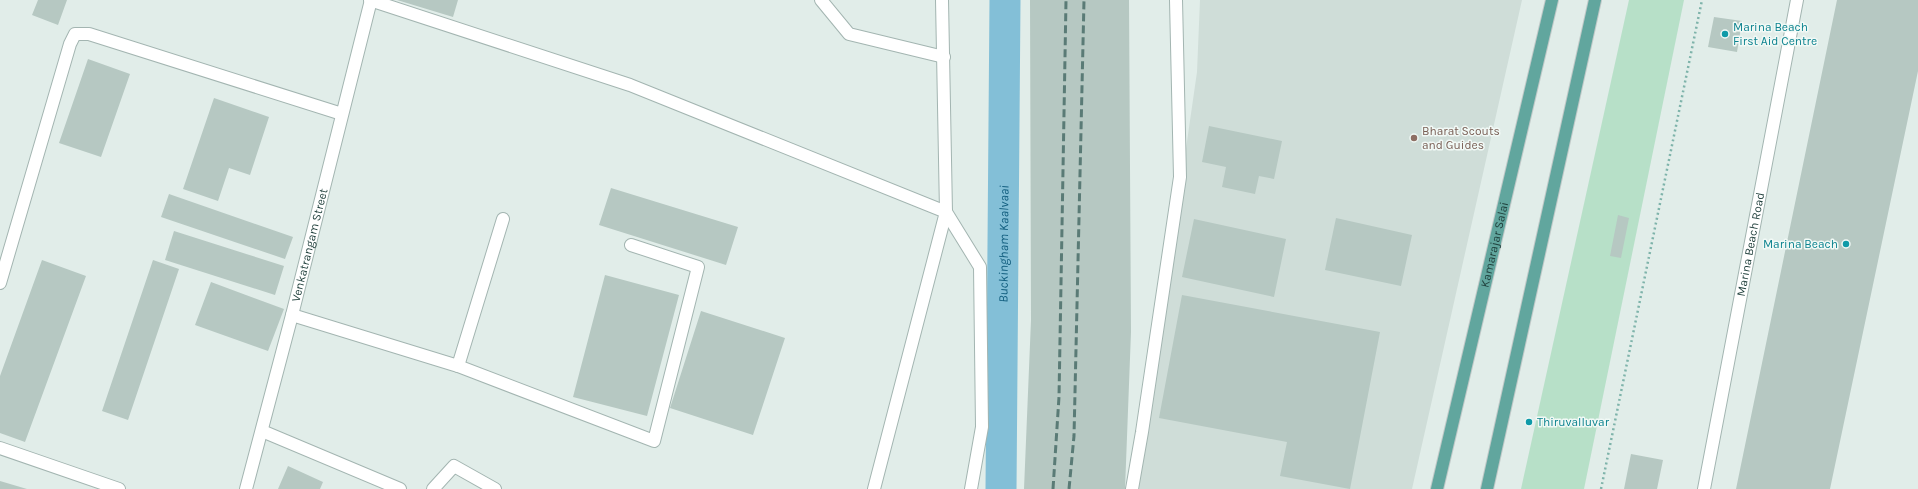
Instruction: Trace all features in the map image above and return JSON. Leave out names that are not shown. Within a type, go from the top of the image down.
[{"type":"main road","name":"Kamarajar Salai","points":[[1437,489],[1552,0]]},
{"type":"main road","points":[[1487,489],[1595,0]]},
{"type":"street","points":[[371,0],[630,85],[946,212],[980,267],[982,427],[971,489]]},
{"type":"street","name":"Venkatrangam Street","points":[[246,489],[292,315],[371,0]]},
{"type":"street","points":[[821,0],[849,34],[944,57]]},
{"type":"street","points":[[874,489],[946,212],[942,0]]},
{"type":"street","points":[[1132,489],[1180,177],[1176,0]]},
{"type":"street","name":"Marina Beach Road","points":[[1704,489],[1797,0]]},
{"type":"street","points":[[0,283],[70,44],[75,34],[90,34],[342,114]]},
{"type":"street","points":[[458,366],[503,219]]},
{"type":"street","points":[[292,315],[458,366],[654,441],[698,267],[630,245]]},
{"type":"street","points":[[262,431],[400,489]]},
{"type":"street","points":[[0,448],[119,489]]},
{"type":"street","points":[[433,489],[454,466],[495,489]]},
{"type":"path","points":[[1601,489],[1702,0]]},
{"type":"shaded area","points":[[1200,0],[1522,0],[1412,489],[1137,489],[1197,72]]},
{"type":"green space","points":[[1629,0],[1684,0],[1584,489],[1521,489]]},
{"type":"building","points":[[38,0],[67,0],[58,25],[32,15]]},
{"type":"building","points":[[397,0],[458,0],[453,17]]},
{"type":"building","points":[[1030,0],[1129,0],[1131,332],[1125,489],[1024,489],[1031,320]]},
{"type":"building","name":"Marina Beach","points":[[1837,0],[1918,0],[1918,71],[1830,489],[1736,489]]},
{"type":"building","name":"Marina Beach First Aid Centre","points":[[1714,17],[1742,21],[1737,52],[1708,47]]},
{"type":"building","points":[[88,59],[130,74],[101,157],[59,143]]},
{"type":"building","points":[[214,98],[269,117],[250,175],[229,168],[218,201],[183,189]]},
{"type":"building","points":[[1209,126],[1282,141],[1274,179],[1259,176],[1255,194],[1222,187],[1226,167],[1202,162]]},
{"type":"building","points":[[611,188],[738,227],[726,265],[599,225]]},
{"type":"building","points":[[169,194],[293,237],[285,259],[161,217]]},
{"type":"building","points":[[1618,215],[1629,218],[1621,258],[1610,256]]},
{"type":"building","points":[[1336,218],[1412,235],[1401,286],[1325,270]]},
{"type":"building","points":[[1194,219],[1286,239],[1274,297],[1182,277]]},
{"type":"building","points":[[174,231],[284,266],[275,295],[165,260]]},
{"type":"building","points":[[42,260],[86,276],[25,442],[0,433],[0,376]]},
{"type":"building","points":[[153,260],[179,269],[128,420],[102,411]]},
{"type":"building","points":[[605,275],[679,295],[647,416],[573,397]]},
{"type":"building","points":[[211,282],[284,309],[268,351],[195,325]]},
{"type":"building","points":[[1182,295],[1380,332],[1350,489],[1280,476],[1287,442],[1159,418]]},
{"type":"building","points":[[701,311],[785,338],[753,435],[670,408]]},
{"type":"building","points":[[1631,454],[1663,460],[1657,489],[1624,489]]},
{"type":"building","points":[[288,466],[323,482],[320,489],[278,489]]},
{"type":"building","points":[[0,481],[27,489],[0,489]]},
{"type":"waterway","name":"Buckingham Kaalvaai","points":[[1001,489],[1005,0]]},
{"type":"railway","points":[[1053,489],[1059,397],[1066,0]]},
{"type":"railway","points":[[1069,489],[1074,436],[1084,0]]},
{"type":"place","name":"Marina Beach First Aid Centre","points":[[1725,34]]},
{"type":"place","name":"Bharat Scouts and Guides","points":[[1414,138]]},
{"type":"place","name":"Marina Beach","points":[[1846,244]]},
{"type":"place","name":"Thiruvalluvar","points":[[1529,422]]}]
